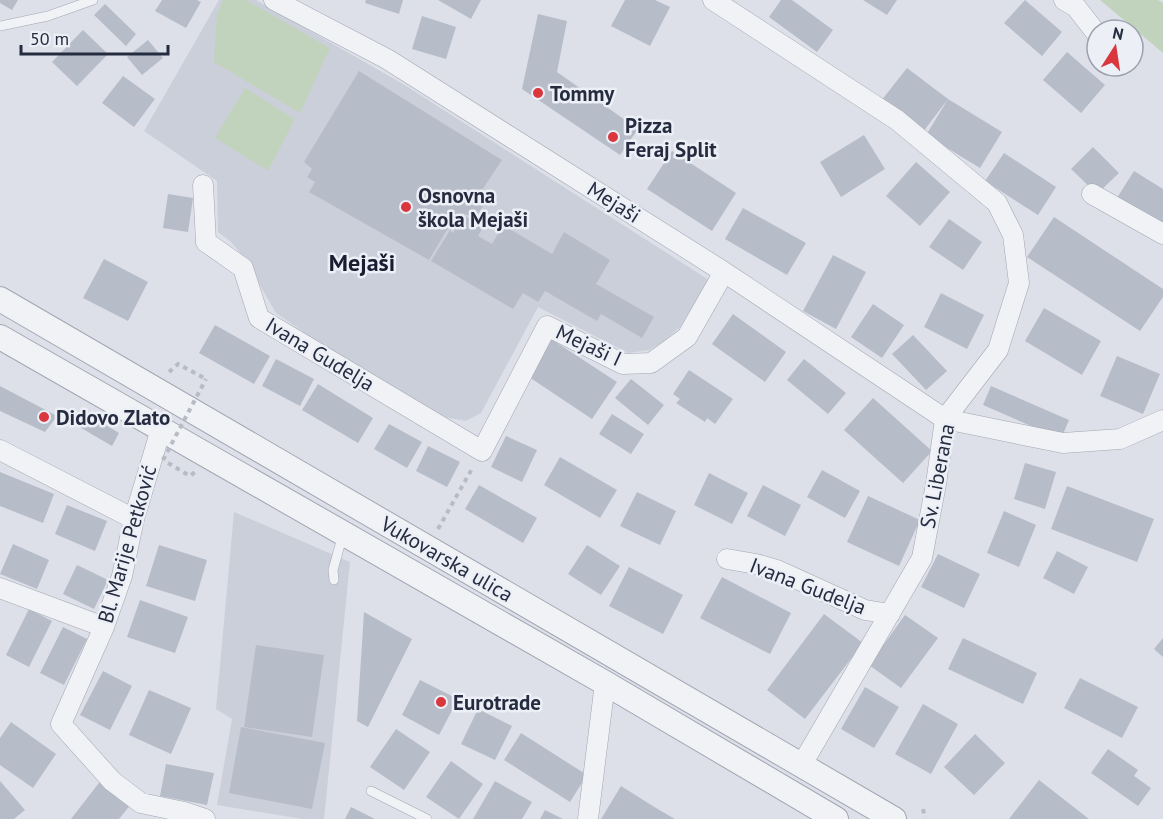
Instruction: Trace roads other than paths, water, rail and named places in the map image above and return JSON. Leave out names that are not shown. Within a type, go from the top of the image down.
[{"type":"street","name":"Mejaši","points":[[274,0],[387,59],[724,272],[945,419]]},
{"type":"street","name":"Sv. Liberana","points":[[713,0],[897,120],[997,203],[1013,235],[1019,283],[998,350],[945,419],[922,558],[801,766]]},
{"type":"street","points":[[1064,0],[1076,7],[1085,19]]},
{"type":"street","name":"Ivana Gudelja","points":[[203,185],[206,242],[243,268],[259,318],[482,451]]},
{"type":"street","points":[[1092,194],[1163,234]]},
{"type":"street","name":"Mejaši I","points":[[482,451],[547,326],[623,364],[651,363],[687,337],[724,272]]},
{"type":"street","name":"Vukovarska ulica","points":[[0,299],[894,819]]},
{"type":"street","name":"Vukovarska ulica","points":[[0,337],[605,683],[836,819]]},
{"type":"street","points":[[945,419],[1063,443],[1120,439],[1163,420]]},
{"type":"street","name":"Bl. Marije Petković","points":[[161,429],[134,519],[122,576],[104,627],[61,724],[112,781],[141,803],[205,819]]},
{"type":"street","points":[[0,450],[134,519]]},
{"type":"street","name":"Ivana Gudelja","points":[[727,559],[777,570],[865,610],[890,614]]},
{"type":"street","points":[[0,588],[104,627]]},
{"type":"street","points":[[588,819],[605,683]]},
{"type":"lane","points":[[0,26],[48,16],[93,0]]},
{"type":"lane","points":[[334,580],[333,570],[343,534]]},
{"type":"lane","points":[[370,792],[427,819]]},
{"type":"place","name":"Tommy","points":[[538,93]]},
{"type":"place","name":"Pizza Feraj Split","points":[[613,137]]},
{"type":"place","name":"Osnovna škola Mejaši","points":[[406,207]]},
{"type":"place","name":"Didovo Zlato","points":[[44,417]]},
{"type":"place","name":"Eurotrade","points":[[441,702]]},
{"type":"district","name":"Mejaši","points":[[362,262]]}]
